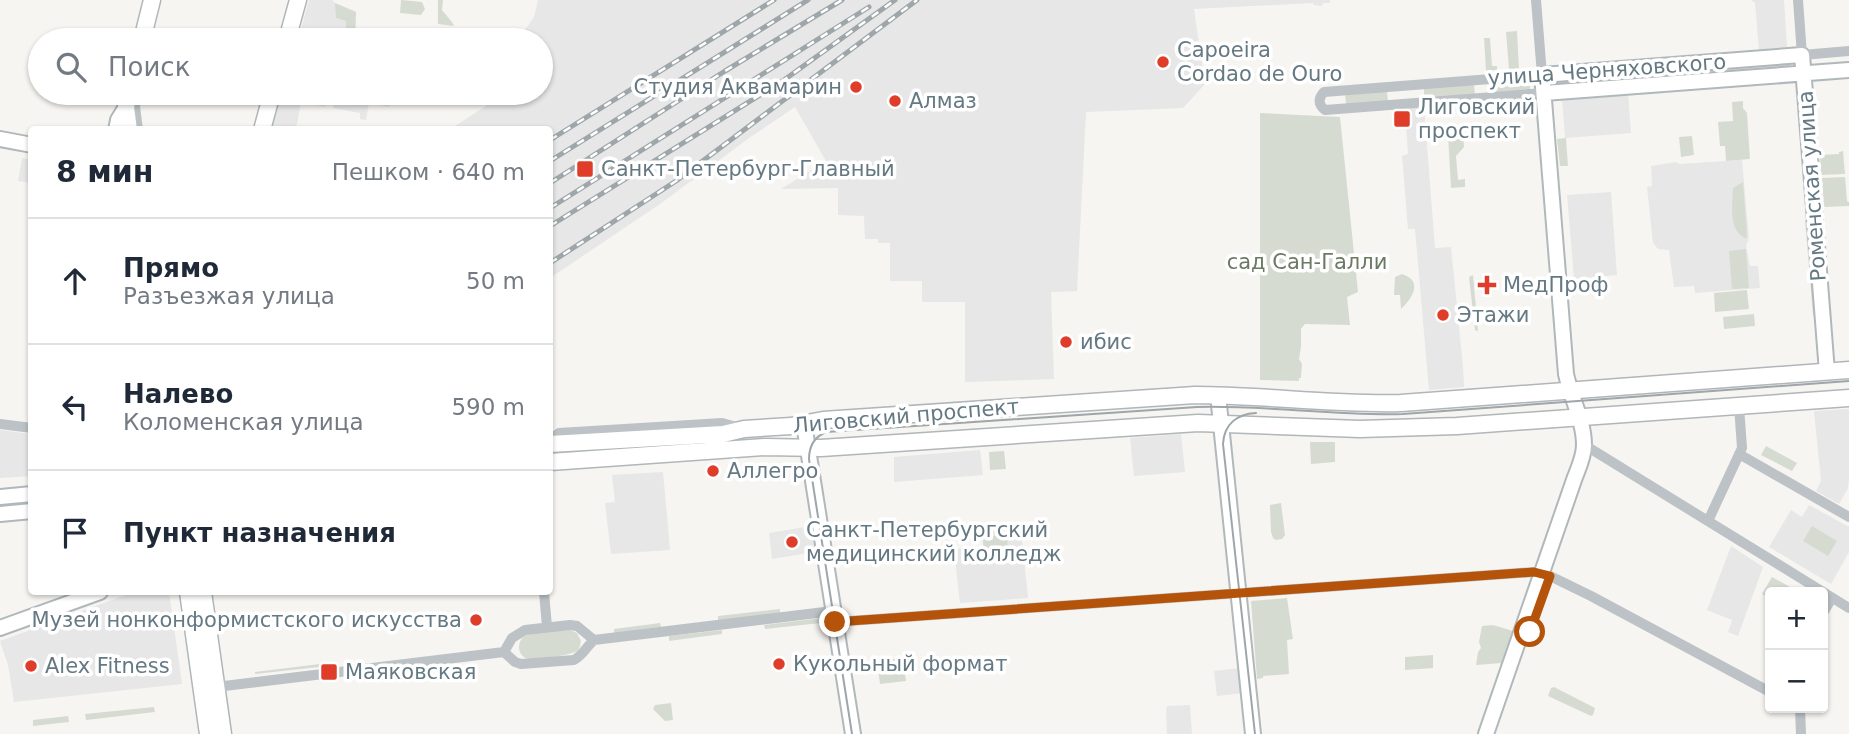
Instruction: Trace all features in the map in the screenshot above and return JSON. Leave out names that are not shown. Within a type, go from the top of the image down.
[{"type":"main road","points":[[145,28],[152,0]]},
{"type":"main road","points":[[290,28],[298,0]]},
{"type":"main road","points":[[128,105],[129,126]]},
{"type":"main road","points":[[263,126],[269,105]]},
{"type":"main road","name":"Лиговский проспект","points":[[553,463],[789,447],[802,433],[830,420],[1170,396],[1218,395],[1384,403],[1849,370]]},
{"type":"main road","name":"Лиговский проспект","points":[[553,442],[723,434],[744,429],[802,433],[821,448],[1166,424],[1220,423],[1389,429],[1849,398]]},
{"type":"main road","points":[[188,595],[208,734]]},
{"type":"main road","points":[[203,595],[223,734]]},
{"type":"street","points":[[152,28],[159,0]]},
{"type":"street","points":[[1486,734],[1586,471],[1588,448],[1582,417],[1569,390],[1566,374],[1536,0]]},
{"type":"street","name":"Роменская улица","points":[[1798,0],[1827,372]]},
{"type":"street","name":"улица Черняховского","points":[[1849,51],[1324,92],[1319,102],[1325,110],[1849,70]]},
{"type":"street","points":[[1483,80],[1484,98]]},
{"type":"street","points":[[1415,85],[1416,103]]},
{"type":"street","points":[[117,126],[126,105]]},
{"type":"street","points":[[135,105],[138,126]]},
{"type":"street","points":[[0,139],[28,144]]},
{"type":"street","points":[[0,146],[28,151]]},
{"type":"street","points":[[1218,395],[1253,734]]},
{"type":"street","points":[[1708,521],[1742,448],[1738,406]]},
{"type":"street","points":[[0,424],[28,428]]},
{"type":"street","points":[[802,433],[853,734]]},
{"type":"street","points":[[1588,448],[1849,608]]},
{"type":"street","points":[[1739,454],[1849,517]]},
{"type":"street","points":[[0,497],[28,494]]},
{"type":"street","points":[[0,514],[28,511]]},
{"type":"street","points":[[588,640],[834,617],[1239,594],[1534,572],[1591,596],[1765,689]]},
{"type":"street","points":[[1495,734],[1546,575]]},
{"type":"street","points":[[0,628],[92,595]]},
{"type":"street","points":[[544,595],[547,627]]},
{"type":"street","points":[[1832,597],[1849,596]]},
{"type":"street","points":[[1828,604],[1832,597]]},
{"type":"street","points":[[507,652],[512,638],[525,630],[577,626],[588,640]]},
{"type":"street","points":[[216,687],[507,652],[521,664],[529,665],[574,660],[579,657],[588,640]]},
{"type":"street","points":[[1800,713],[1801,734]]},
{"type":"shaded area","points":[[309,0],[332,0],[356,12],[355,28],[301,28]]},
{"type":"shaded area","points":[[538,0],[1330,0],[1330,3],[1323,3],[1322,6],[1313,3],[1194,9],[1205,84],[1183,108],[1086,112],[1077,291],[1051,292],[1054,379],[965,382],[965,302],[922,302],[922,281],[890,281],[890,243],[865,239],[864,216],[838,215],[838,188],[781,189],[826,161],[795,107],[660,204],[553,276],[553,126],[455,126],[487,105],[553,105],[553,28],[526,28],[534,17]]},
{"type":"shaded area","points":[[1751,0],[1784,0],[1787,47],[1759,50],[1755,3]]},
{"type":"shaded area","points":[[1628,93],[1631,133],[1565,138],[1562,98]]},
{"type":"shaded area","points":[[275,105],[300,105],[297,126],[269,126]]},
{"type":"shaded area","points":[[333,105],[369,105],[366,120],[360,119],[360,113],[333,108]]},
{"type":"shaded area","points":[[1424,107],[1435,248],[1451,247],[1464,387],[1429,390],[1415,229],[1408,229],[1402,156],[1408,154],[1405,108]]},
{"type":"shaded area","points":[[22,158],[28,159],[28,183],[18,181]]},
{"type":"shaded area","points":[[1742,160],[1749,238],[1746,246],[1750,266],[1758,266],[1760,288],[1695,293],[1694,286],[1674,287],[1669,250],[1658,249],[1653,243],[1647,187],[1652,186],[1651,166],[1676,162]]},
{"type":"shaded area","points":[[1611,192],[1617,275],[1574,279],[1567,195]]},
{"type":"shaded area","points":[[1849,409],[1848,488],[1839,504],[1816,491],[1821,481],[1814,411]]},
{"type":"shaded area","points":[[0,430],[28,434],[28,476],[0,478]]},
{"type":"shaded area","points":[[1181,434],[1185,472],[1134,476],[1130,438]]},
{"type":"shaded area","points":[[980,450],[983,475],[894,482],[894,457]]},
{"type":"shaded area","points":[[663,472],[670,550],[611,554],[605,503],[615,502],[612,475]]},
{"type":"shaded area","points":[[1809,505],[1849,527],[1849,552],[1831,584],[1769,547],[1791,510],[1802,517]]},
{"type":"shaded area","name":"Санкт-Петербургский медицинский колледж","points":[[811,526],[815,552],[772,559],[769,533]]},
{"type":"shaded area","points":[[1021,529],[1028,598],[960,603],[954,549],[983,547],[982,532]]},
{"type":"shaded area","points":[[1731,546],[1763,567],[1738,636],[1728,632],[1732,620],[1707,610]]},
{"type":"shaded area","points":[[126,595],[169,595],[182,684],[14,702],[8,665],[0,641]]},
{"type":"shaded area","points":[[1240,668],[1242,693],[1217,696],[1214,671]]},
{"type":"shaded area","points":[[1190,705],[1192,734],[1167,734],[1167,706]]},
{"type":"green space","points":[[401,0],[422,2],[425,9],[421,15],[400,13]]},
{"type":"green space","points":[[438,0],[443,0],[442,10],[454,26],[438,24]]},
{"type":"green space","points":[[335,3],[356,12],[355,28],[346,28],[346,21],[336,18]]},
{"type":"green space","points":[[1517,31],[1519,69],[1509,69],[1506,32]]},
{"type":"green space","points":[[1484,38],[1490,38],[1492,66],[1497,66],[1497,70],[1486,71]]},
{"type":"green space","points":[[1790,60],[1790,70],[1737,74],[1733,71],[1685,75],[1682,79],[1556,89],[1556,78],[1681,69],[1685,73],[1733,69],[1735,64]]},
{"type":"green space","points":[[1530,80],[1530,90],[1491,94],[1490,83]]},
{"type":"green space","points":[[1474,84],[1475,95],[1424,99],[1424,88]]},
{"type":"green space","points":[[1387,91],[1388,102],[1346,105],[1345,94]]},
{"type":"green space","points":[[1743,101],[1743,108],[1747,113],[1750,159],[1726,161],[1725,146],[1720,146],[1718,122],[1733,121],[1732,102]]},
{"type":"green space","name":"сад Сан-Галли","points":[[1260,113],[1340,117],[1358,292],[1347,297],[1350,325],[1305,324],[1301,329],[1299,359],[1302,364],[1299,381],[1260,380]]},
{"type":"green space","points":[[1463,132],[1464,147],[1456,156],[1458,180],[1465,179],[1465,187],[1451,188],[1448,134]]},
{"type":"green space","points":[[1692,136],[1694,155],[1681,157],[1679,137]]},
{"type":"green space","points":[[1566,138],[1568,166],[1560,166],[1557,139]]},
{"type":"green space","points":[[1843,151],[1845,174],[1821,175],[1820,155],[1839,154]]},
{"type":"green space","points":[[1845,177],[1849,206],[1824,207],[1822,178]]},
{"type":"green space","points":[[1743,182],[1746,239],[1736,229],[1732,216],[1733,188]]},
{"type":"green space","points":[[1811,219],[1818,314],[1813,315],[1805,220]]},
{"type":"green space","points":[[1746,249],[1749,288],[1732,289],[1729,251]]},
{"type":"green space","points":[[1402,274],[1413,281],[1414,290],[1401,309],[1400,295],[1394,295],[1395,277]]},
{"type":"green space","points":[[1473,275],[1478,331],[1475,330],[1469,277]]},
{"type":"green space","points":[[1747,290],[1749,309],[1715,312],[1714,293]]},
{"type":"green space","points":[[1754,314],[1755,326],[1724,329],[1723,317]]},
{"type":"green space","points":[[1310,442],[1335,442],[1335,462],[1311,464]]},
{"type":"green space","points":[[1766,446],[1797,463],[1792,471],[1761,455]]},
{"type":"green space","points":[[1004,451],[1006,469],[990,470],[989,452]]},
{"type":"green space","points":[[1281,503],[1285,535],[1276,540],[1271,532],[1270,505]]},
{"type":"green space","points":[[1812,526],[1837,541],[1828,556],[1803,541]]},
{"type":"green space","points":[[1007,535],[1008,551],[984,552],[983,537]]},
{"type":"green space","points":[[1772,577],[1790,587],[1766,587]]},
{"type":"green space","points":[[1287,598],[1293,639],[1287,640],[1289,674],[1257,679],[1251,601]]},
{"type":"green space","points":[[780,609],[780,613],[718,621],[718,616]]},
{"type":"green space","points":[[821,618],[821,623],[765,629],[764,625]]},
{"type":"green space","points":[[660,623],[661,627],[614,633],[614,629]]},
{"type":"green space","points":[[1493,625],[1513,631],[1502,663],[1476,665],[1481,648],[1479,642],[1482,626]]},
{"type":"green space","points":[[570,630],[577,633],[581,641],[579,649],[574,653],[529,659],[520,652],[519,644],[527,635],[542,631]]},
{"type":"green space","points":[[722,630],[722,634],[669,641],[669,636]]},
{"type":"green space","points":[[1433,655],[1433,668],[1405,670],[1405,657]]},
{"type":"green space","points":[[903,658],[906,681],[880,684],[877,661]]},
{"type":"green space","points":[[328,663],[328,666],[255,674],[255,672]]},
{"type":"green space","points":[[1554,687],[1595,708],[1593,715],[1548,696]]},
{"type":"green space","points":[[671,703],[673,720],[665,721],[653,709],[655,705]]},
{"type":"green space","points":[[154,707],[155,712],[86,720],[85,714]]},
{"type":"green space","points":[[68,716],[69,722],[33,726],[33,720]]},
{"type":"tram line","points":[[852,734],[809,459],[813,442],[826,432],[1197,407],[1403,414],[1849,381]]},
{"type":"tram line","points":[[1255,734],[1223,444],[1226,431],[1233,421],[1243,415],[1256,413]]},
{"type":"railway","points":[[553,138],[774,0]]},
{"type":"railway","points":[[553,159],[808,0]]},
{"type":"railway","points":[[553,181],[842,0]]},
{"type":"railway","points":[[553,224],[784,80],[895,0]]},
{"type":"railway","points":[[553,261],[676,181],[917,0]]},
{"type":"railway","points":[[553,206],[869,7]]},
{"type":"place","name":"Capoeira Cordao de Ouro","points":[[1163,62]]},
{"type":"place","name":"Студия Аквамарин","points":[[856,87]]},
{"type":"place","name":"Алмаз","points":[[895,101]]},
{"type":"place","name":"Лиговский проспект","points":[[1402,119]]},
{"type":"place","name":"Санкт-Петербург-Главный","points":[[585,169]]},
{"type":"place","name":"МедПроф","points":[[1487,285]]},
{"type":"place","name":"Этажи","points":[[1443,315]]},
{"type":"place","name":"ибис","points":[[1066,342]]},
{"type":"place","name":"Аллегро","points":[[713,471]]},
{"type":"place","name":"Санкт-Петербургский медицинский колледж","points":[[792,542]]},
{"type":"place","name":"Музей нонконформистского искусства","points":[[476,620]]},
{"type":"place","name":"Кукольный формат","points":[[779,664]]},
{"type":"place","name":"Alex Fitness","points":[[31,666]]},
{"type":"place","name":"Маяковская","points":[[329,672]]},
{"type":"route","points":[[835,622],[1534,572],[1550,576],[1530,632]]}]
